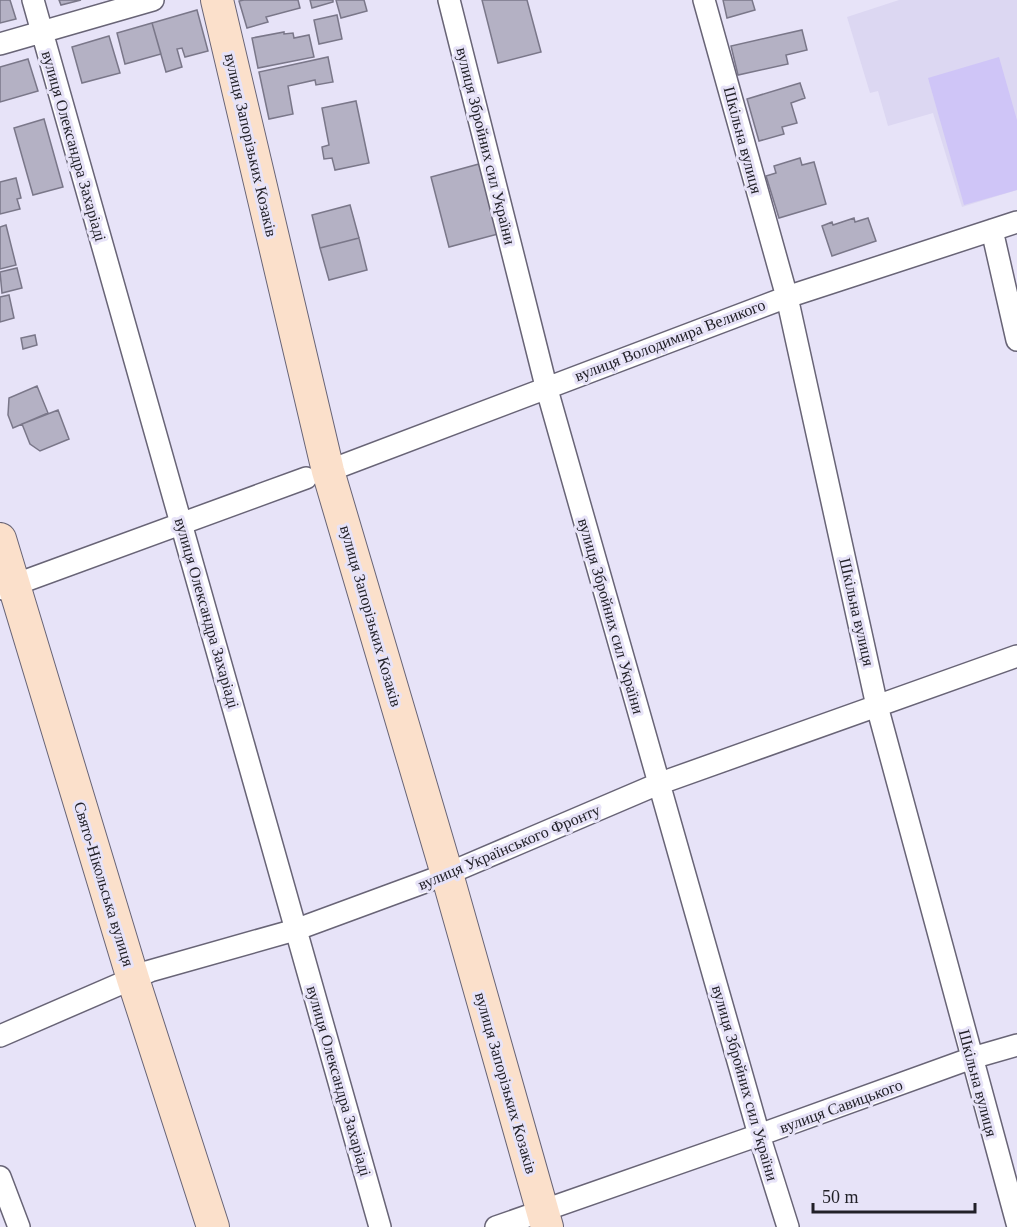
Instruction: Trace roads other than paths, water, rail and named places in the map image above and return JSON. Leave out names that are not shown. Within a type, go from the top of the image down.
[{"type":"main road","name":"вулиця Запорізьких Козаків","points":[[217,0],[317,474],[447,874],[544,1218]]},
{"type":"main road","name":"Свято-Нікольська вулиця","points":[[0,539],[6,588],[213,1227]]},
{"type":"street","name":"вулиця Олександра Захаріаді","points":[[33,0],[380,1227]]},
{"type":"street","points":[[0,44],[153,0]]},
{"type":"street","name":"вулиця Збройних сил України","points":[[449,0],[546,386],[759,1135],[788,1227]]},
{"type":"street","name":"Шкільна вулиця","points":[[704,0],[787,297],[878,705],[1017,1223]]},
{"type":"street","name":"вулиця Володимира Великого","points":[[6,588],[787,297],[1017,222]]},
{"type":"street","points":[[992,230],[1017,340]]},
{"type":"street","name":"вулиця Українського Фронту","points":[[0,1036],[150,971],[296,930],[447,874],[658,784],[1017,656]]},
{"type":"street","name":"вулиця Савицького","points":[[496,1227],[544,1218],[759,1135],[972,1058],[1017,1045]]},
{"type":"street","points":[[0,1178],[19,1227]]}]
